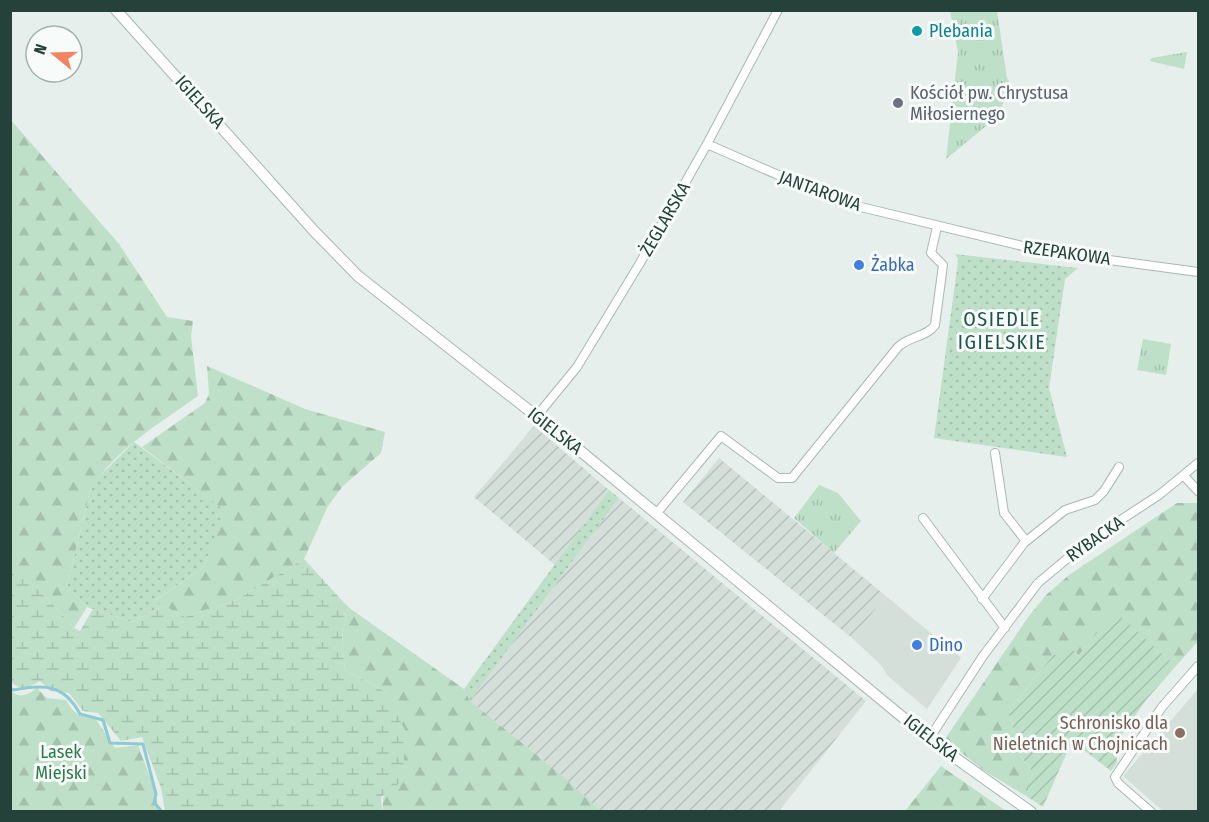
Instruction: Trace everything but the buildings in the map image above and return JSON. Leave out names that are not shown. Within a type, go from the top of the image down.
[{"type":"street","name":"IGIELSKA","points":[[116,10],[314,231],[358,276],[656,514],[929,739],[1031,812]]},
{"type":"street","name":"ŻEGLARSKA","points":[[536,417],[578,367],[707,144],[778,10]]},
{"type":"street","name":"JANTAROWA","points":[[707,144],[840,202],[937,227]]},
{"type":"street","name":"RZEPAKOWA","points":[[937,227],[1043,251],[1198,272]]},
{"type":"street","points":[[656,514],[721,436],[778,478],[792,478],[898,346],[908,339],[929,332],[935,325],[943,265],[931,253],[937,227]]},
{"type":"street","points":[[995,453],[1004,513],[1026,541]]},
{"type":"street","name":"RYBACKA","points":[[929,739],[1038,583],[1060,563],[1184,476],[1198,463]]},
{"type":"street","points":[[982,599],[1026,541],[1065,510],[1095,500],[1104,491],[1119,467]]},
{"type":"street","points":[[1184,476],[1198,491]]},
{"type":"street","points":[[923,518],[1005,628]]},
{"type":"street","points":[[1151,812],[1118,783],[1115,777],[1162,707],[1198,666]]},
{"type":"shaded area","points":[[534,426],[609,490],[555,565],[474,497]]},
{"type":"shaded area","points":[[719,458],[886,596],[852,638],[683,502]]},
{"type":"shaded area","points":[[619,498],[866,701],[779,811],[601,812],[560,774],[470,701]]},
{"type":"shaded area","points":[[886,596],[961,658],[927,709],[888,676],[880,664],[852,638]]},
{"type":"shaded area","name":"Schronisko dla Nieletnich w Chojnicach","points":[[1198,689],[1198,811],[1163,811],[1123,776]]},
{"type":"green space","points":[[950,11],[997,11],[1007,78],[1011,86],[997,117],[946,159],[958,52]]},
{"type":"green space","points":[[1187,52],[1184,69],[1150,61],[1151,58]]},
{"type":"green space","points":[[10,119],[119,244],[167,317],[193,321],[191,336],[198,396],[153,427],[125,450],[100,476],[90,491],[67,586],[87,607],[74,628],[37,587],[11,572]]},
{"type":"green space","points":[[955,254],[1078,268],[1065,279],[1049,388],[1067,457],[934,438],[957,269],[958,259]]},
{"type":"green space","points":[[1143,339],[1171,344],[1166,375],[1137,370]]},
{"type":"green space","points":[[207,366],[305,409],[385,432],[381,453],[343,486],[328,506],[304,559],[236,600],[185,617],[154,601],[204,567],[224,510],[142,447],[205,403],[209,394]]},
{"type":"green space","points":[[134,442],[225,510],[204,567],[155,600],[164,606],[132,622],[87,607],[67,586],[90,491],[97,479]]},
{"type":"green space","points":[[819,485],[838,493],[861,521],[834,553],[794,518]]},
{"type":"green space","points":[[609,490],[619,498],[470,701],[464,689]]},
{"type":"green space","points":[[1177,503],[1197,503],[1198,507],[1198,641],[1176,666],[1115,612],[1079,655],[1059,658],[1054,654],[1010,709],[1017,752],[1033,772],[1026,796],[983,770],[945,739],[1029,616],[1046,595],[1069,575]]},
{"type":"green space","points":[[304,559],[348,607],[342,637],[345,670],[386,692],[407,734],[401,782],[381,797],[382,811],[165,811],[161,788],[142,737],[121,741],[98,713],[83,711],[69,693],[51,691],[40,681],[25,688],[18,687],[11,682],[11,572],[37,587],[74,628],[80,631],[93,609],[132,622],[164,606],[185,617],[236,600]]},
{"type":"green space","points":[[348,607],[464,689],[470,701],[560,774],[601,811],[382,811],[393,709],[386,692],[345,670],[342,637]]},
{"type":"green space","points":[[1115,611],[1176,666],[1146,700],[1115,745],[1117,763],[1111,771],[1072,741],[1043,807],[1026,796],[1033,772],[1017,752],[1010,709],[1054,654],[1059,657],[1068,646],[1079,655]]},
{"type":"green space","name":"Lasek Miejski","points":[[37,688],[47,698],[66,700],[78,714],[95,718],[115,748],[138,745],[156,794],[158,811],[11,811],[11,691],[24,695]]},
{"type":"green space","points":[[941,766],[1006,811],[905,811]]},
{"type":"waterway","points":[[10,688],[13,690],[34,687],[52,688],[67,697],[80,714],[103,720],[110,743],[143,744],[156,794],[154,802],[162,812]]},
{"type":"place","name":"Plebania","points":[[917,31]]},
{"type":"place","name":"Kościół pw. Chrystusa Miłosiernego","points":[[898,103]]},
{"type":"place","name":"Żabka","points":[[859,265]]},
{"type":"place","name":"Dino","points":[[917,645]]},
{"type":"place","name":"Schronisko dla Nieletnich w Chojnicach","points":[[1180,733]]},
{"type":"district","name":"OSIEDLE IGIELSKIE","points":[[1002,330]]}]
